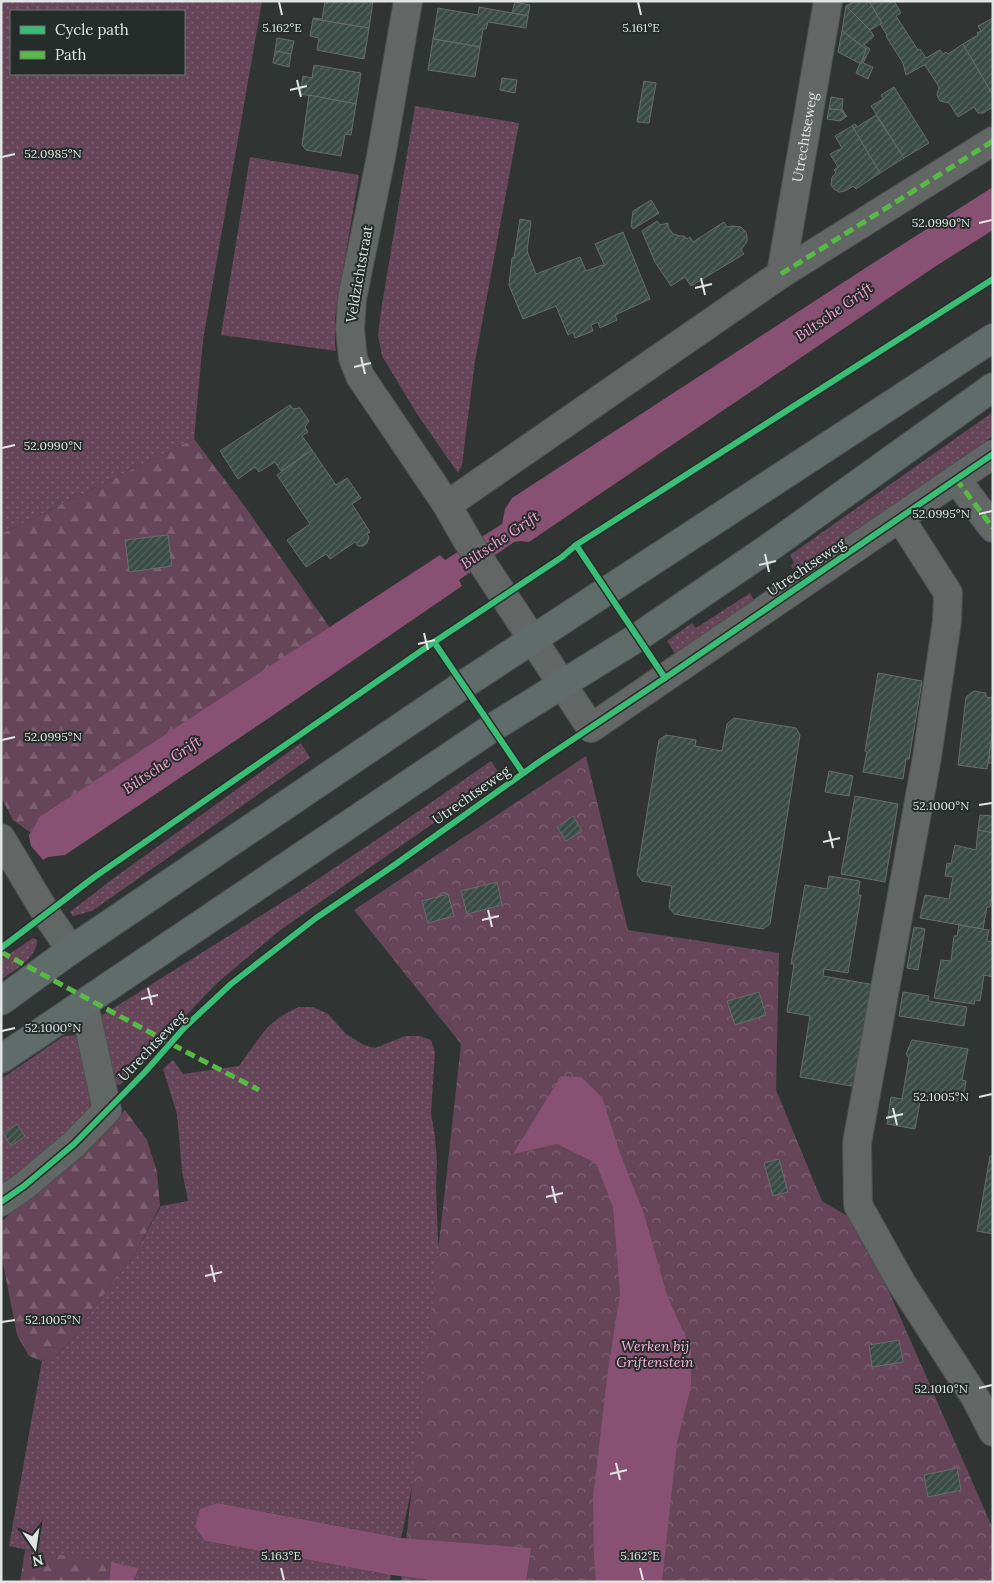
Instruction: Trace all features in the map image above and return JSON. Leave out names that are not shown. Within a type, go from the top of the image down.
[{"type":"main road","points":[[1,1001],[71,950],[463,684],[993,338]]},
{"type":"main road","points":[[1,1059],[485,732],[638,637],[770,547],[993,387]]},
{"type":"street","name":"Veldzichtstraat","points":[[408,1],[381,157],[352,299],[350,329],[353,358],[360,376],[447,505],[504,595]]},
{"type":"street","name":"Utrechtseweg","points":[[781,274],[828,1]]},
{"type":"street","points":[[447,505],[781,274],[993,140]]},
{"type":"street","name":"Utrechtseweg","points":[[504,595],[591,728],[993,454]]},
{"type":"street","points":[[956,479],[993,528]]},
{"type":"street","points":[[900,518],[948,594],[948,621],[925,767],[857,1143],[858,1205],[902,1284],[975,1397],[993,1432]]},
{"type":"street","points":[[3,841],[47,915],[71,950]]},
{"type":"street","name":"Utrechtseweg","points":[[1,1202],[24,1186],[74,1144],[107,1110],[84,1004]]},
{"type":"green space","points":[[1,1],[262,1],[203,340],[194,439],[1,534]]},
{"type":"green space","points":[[415,106],[519,123],[475,361],[462,465],[458,473],[417,414],[382,356],[378,335]]},
{"type":"green space","points":[[250,157],[359,175],[335,318],[336,351],[221,335]]},
{"type":"green space","points":[[993,412],[993,436],[797,572],[791,566],[794,563],[790,555]]},
{"type":"green space","points":[[194,439],[246,508],[330,628],[39,817],[31,833],[13,820],[1,797],[1,534]]},
{"type":"green space","points":[[750,593],[755,602],[676,655],[667,641],[692,623],[696,628]]},
{"type":"green space","points":[[301,743],[310,758],[92,911],[73,916],[70,912],[114,878]]},
{"type":"green space","name":"Werken bij Griftenstein","points":[[586,756],[628,930],[779,953],[776,1090],[822,1201],[859,1223],[993,1529],[993,1582],[401,1582],[461,1044],[354,910]]},
{"type":"green space","points":[[491,761],[501,776],[279,931],[216,984],[120,1085],[113,1084],[99,1025],[101,1016],[300,891]]},
{"type":"green space","points":[[33,938],[37,940],[33,953],[19,968],[1,980],[1,960]]},
{"type":"green space","points":[[299,1007],[313,1007],[328,1014],[346,1034],[364,1045],[375,1048],[405,1036],[420,1036],[431,1040],[435,1052],[431,1113],[437,1161],[438,1242],[449,1281],[436,1377],[401,1538],[218,1503],[205,1541],[391,1575],[390,1582],[133,1582],[139,1568],[9,1546],[42,1361],[58,1354],[74,1338],[92,1310],[136,1252],[161,1206],[188,1201],[182,1171],[177,1114],[163,1069],[173,1060],[183,1074],[239,1066],[271,1024]]},
{"type":"green space","points":[[79,1035],[94,1096],[82,1126],[1,1192],[1,1079],[64,1036]]},
{"type":"green space","points":[[125,1110],[147,1140],[157,1172],[160,1206],[136,1252],[92,1310],[74,1338],[58,1354],[42,1361],[29,1356],[17,1335],[1,1253],[1,1222]]},
{"type":"green space","points":[[25,1550],[111,1562],[109,1582],[20,1582]]},
{"type":"water","name":"Biltsche Grift","points":[[993,187],[993,230],[936,266],[529,542],[514,542],[459,580],[462,586],[65,855],[48,857],[1,885],[1,850],[31,833],[39,817],[440,555],[445,560],[502,524],[505,509],[512,498]]},
{"type":"water","points":[[561,1076],[581,1077],[602,1097],[620,1153],[644,1214],[667,1295],[691,1349],[691,1386],[677,1443],[662,1582],[596,1582],[593,1498],[608,1370],[620,1294],[613,1207],[596,1163],[557,1144],[513,1154]]},
{"type":"water","points":[[218,1503],[401,1538],[531,1548],[526,1582],[449,1582],[391,1575],[205,1541],[195,1527],[200,1509]]},
{"type":"water","points":[[111,1562],[139,1568],[133,1582],[109,1582]]},
{"type":"pier","points":[[28,832],[31,846],[45,862],[1,887],[1,847]]},
{"type":"building","points":[[325,1],[373,1],[369,28],[313,19],[322,19]]},
{"type":"building","points":[[855,1],[869,1],[882,23],[870,30],[846,6]]},
{"type":"building","points":[[869,1],[894,1],[901,13],[896,16],[918,50],[920,49],[926,58],[940,50],[943,54],[946,52],[948,54],[963,44],[993,95],[993,107],[983,113],[978,113],[974,107],[958,117],[949,103],[940,101],[937,95],[939,87],[926,64],[906,75],[903,63],[886,36],[880,24],[882,23]]},
{"type":"building","points":[[515,2],[530,5],[528,16],[512,13]]},
{"type":"building","points":[[846,6],[874,36],[864,45],[870,49],[863,63],[873,67],[868,79],[856,73],[866,49],[842,31]]},
{"type":"building","points":[[479,7],[528,16],[526,28],[488,22],[486,29],[483,29],[480,47],[433,39],[438,8],[478,15]]},
{"type":"building","points":[[993,18],[993,95],[963,44],[978,35],[977,33],[981,31],[978,26]]},
{"type":"building","points":[[313,19],[369,28],[364,59],[317,50],[319,38],[310,36]]},
{"type":"building","points":[[842,31],[866,49],[861,64],[838,52]]},
{"type":"building","points":[[277,38],[294,41],[291,54],[275,51]]},
{"type":"building","points":[[433,39],[480,47],[475,77],[428,70]]},
{"type":"building","points":[[275,51],[291,54],[289,67],[273,63]]},
{"type":"building","points":[[314,65],[361,73],[356,104],[300,94],[303,76],[312,78]]},
{"type":"building","points":[[502,78],[517,80],[515,93],[500,90]]},
{"type":"building","points":[[644,81],[656,83],[649,123],[637,122]]},
{"type":"building","points":[[894,87],[929,143],[904,158],[871,106],[883,99],[881,95]]},
{"type":"building","points":[[309,95],[356,104],[351,135],[345,134],[341,156],[306,150],[302,145]]},
{"type":"building","points":[[831,97],[843,99],[842,109],[847,117],[841,110],[829,109]]},
{"type":"building","points":[[829,109],[841,110],[846,117],[840,121],[827,119]]},
{"type":"building","points":[[876,115],[904,158],[880,173],[852,126],[855,124],[857,127]]},
{"type":"building","points":[[852,126],[880,173],[856,189],[853,186],[839,192],[831,185],[832,177],[836,173],[834,170],[838,167],[830,154],[842,148],[835,136]]},
{"type":"building","points":[[651,200],[659,213],[633,229],[631,226],[633,211]]},
{"type":"building","points":[[520,219],[531,221],[527,251],[536,274],[580,257],[586,271],[602,265],[605,266],[595,244],[623,232],[650,299],[615,315],[617,320],[600,328],[598,322],[591,325],[593,331],[575,338],[573,332],[568,335],[556,306],[523,319],[509,285]]},
{"type":"building","points":[[657,221],[660,225],[668,223],[668,227],[673,234],[684,236],[687,239],[690,237],[693,242],[724,222],[727,227],[741,227],[746,232],[747,237],[747,241],[741,250],[744,254],[691,286],[685,277],[671,286],[655,262],[642,231]]},
{"type":"building","points":[[290,405],[293,409],[300,408],[309,421],[305,427],[308,432],[302,436],[312,450],[281,471],[275,462],[259,472],[255,467],[238,479],[220,451]]},
{"type":"building","points":[[312,450],[336,485],[347,478],[361,498],[352,504],[370,532],[367,534],[369,537],[367,543],[363,546],[358,546],[355,542],[330,559],[326,554],[306,567],[287,540],[310,524],[277,475]]},
{"type":"building","points":[[168,535],[172,566],[129,572],[125,540]]},
{"type":"building","points":[[878,673],[922,681],[909,759],[906,759],[903,779],[863,772]]},
{"type":"building","points":[[974,691],[986,693],[986,697],[993,698],[993,729],[987,769],[958,765],[966,697]]},
{"type":"building","points":[[734,718],[796,728],[800,735],[770,924],[763,929],[674,914],[669,907],[672,886],[642,881],[637,874],[659,740],[666,735],[696,740],[695,746],[722,751],[727,724]]},
{"type":"building","points":[[993,729],[993,763],[988,763]]},
{"type":"building","points":[[829,771],[853,776],[849,796],[825,792]]},
{"type":"building","points":[[855,796],[898,804],[885,882],[841,874]]},
{"type":"building","points":[[980,815],[993,816],[993,833],[978,830]]},
{"type":"building","points":[[573,816],[582,831],[566,841],[557,827]]},
{"type":"building","points":[[978,830],[993,833],[993,892],[990,907],[987,907],[983,929],[920,918],[925,895],[949,899],[953,877],[945,876],[947,863],[951,864],[955,845],[976,850]]},
{"type":"building","points":[[829,876],[860,881],[858,895],[861,895],[848,973],[824,969],[823,976],[875,985],[857,1087],[800,1077],[810,1016],[787,1012],[794,964],[791,964],[805,885],[827,889]]},
{"type":"building","points":[[497,882],[502,905],[467,914],[461,891]]},
{"type":"building","points":[[448,894],[454,916],[428,923],[422,901]]},
{"type":"building","points":[[959,925],[989,930],[987,941],[993,942],[993,977],[984,975],[980,1001],[975,1000],[974,1004],[934,998],[941,960],[951,961],[954,936],[957,936]]},
{"type":"building","points":[[914,927],[925,929],[918,970],[907,968]]},
{"type":"building","points":[[759,992],[766,1015],[735,1025],[727,1001]]},
{"type":"building","points":[[903,992],[929,996],[928,1001],[967,1007],[964,1026],[899,1016]]},
{"type":"building","points":[[912,1040],[968,1049],[962,1080],[966,1081],[963,1102],[921,1096],[915,1129],[887,1124],[891,1097],[902,1099],[909,1058],[906,1054]]},
{"type":"building","points":[[17,1124],[25,1136],[11,1146],[3,1133]]},
{"type":"building","points":[[990,1156],[993,1156],[993,1234],[977,1231]]},
{"type":"building","points":[[779,1159],[788,1192],[773,1196],[764,1163]]},
{"type":"building","points":[[899,1340],[903,1362],[872,1367],[869,1345]]},
{"type":"building","points":[[957,1468],[961,1490],[928,1497],[924,1475]]},
{"type":"marked path","points":[[781,274],[993,141]]},
{"type":"marked path","points":[[956,479],[993,528]]},
{"type":"marked path","points":[[1,952],[259,1090]]},
{"type":"cycle path","points":[[1,948],[93,878],[434,642],[562,557],[576,545],[993,279]]},
{"type":"cycle path","points":[[1,1202],[24,1186],[74,1144],[145,1072],[185,1027],[231,984],[316,918],[393,866],[539,762],[993,454]]},
{"type":"cycle path","points":[[576,545],[665,678]]},
{"type":"cycle path","points":[[434,642],[523,773]]}]
